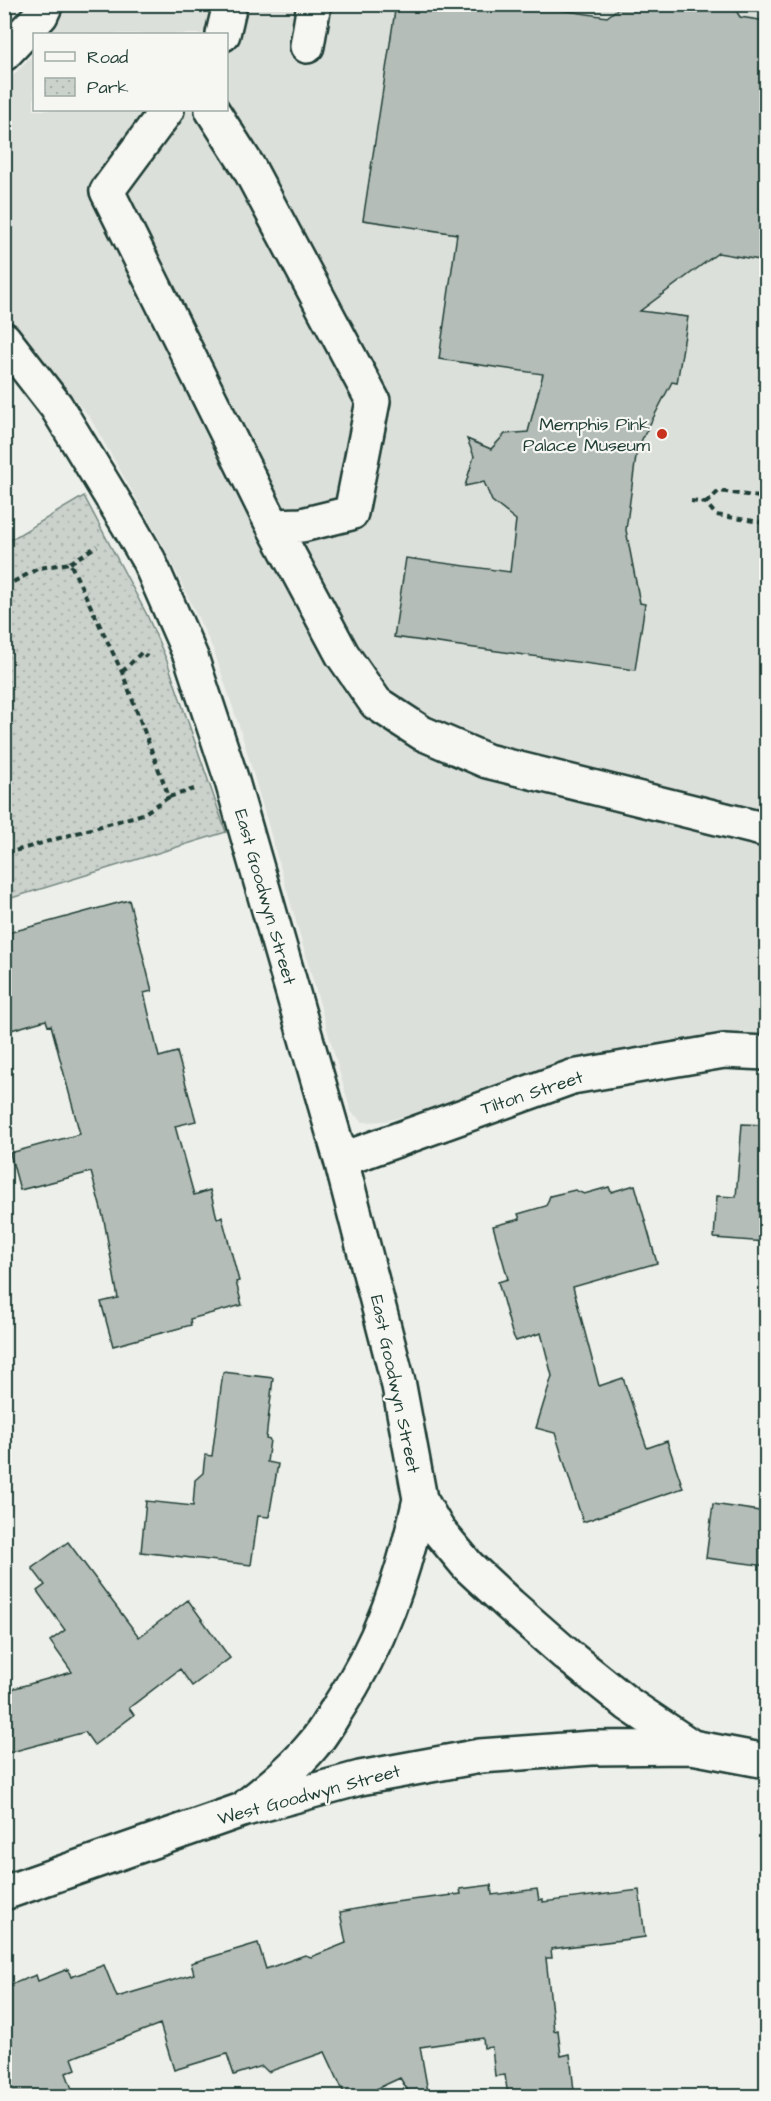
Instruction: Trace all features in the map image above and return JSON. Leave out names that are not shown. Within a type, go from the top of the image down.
[{"type":"street","points":[[4,54],[41,15],[46,4]]},
{"type":"street","points":[[224,33],[230,4]]},
{"type":"street","points":[[307,46],[314,4]]},
{"type":"street","points":[[166,111],[107,191],[274,526],[342,654],[376,703],[422,733],[487,761],[766,830]]},
{"type":"street","points":[[213,111],[249,168],[373,401],[351,513],[302,525],[274,526]]},
{"type":"street","name":"East Goodwyn Street","points":[[4,339],[56,406],[139,544],[172,610],[191,657],[231,778],[341,1160],[399,1386],[420,1499],[438,1530],[468,1566],[510,1605],[628,1704],[692,1747]]},
{"type":"street","name":"Tilton Street","points":[[341,1160],[572,1077],[724,1051],[766,1053]]},
{"type":"street","name":"East Goodwyn Street","points":[[242,1810],[280,1779],[314,1745],[350,1691],[377,1640],[396,1593],[420,1499]]},
{"type":"street","name":"West Goodwyn Street","points":[[4,1893],[242,1810],[360,1778],[480,1756],[592,1748],[692,1747],[766,1761]]},
{"type":"path","points":[[706,503],[719,491],[766,498]]},
{"type":"path","points":[[691,501],[706,503],[716,515],[766,523]]},
{"type":"path","points":[[4,586],[39,568],[70,564],[122,672],[169,797],[143,814],[4,854]]},
{"type":"shaded area","points":[[65,5],[766,5],[766,1040],[667,1044],[386,1121],[363,1122],[351,1112],[242,735],[214,651],[163,545],[90,418],[5,315],[4,85],[33,54],[33,111],[228,111],[228,33],[48,33]]},
{"type":"green space","points":[[84,496],[147,615],[167,661],[226,832],[5,900],[5,543]]},
{"type":"building","points":[[396,4],[521,4],[607,17],[624,4],[732,4],[740,17],[766,21],[766,261],[718,253],[640,311],[688,317],[677,383],[672,382],[637,449],[626,530],[640,603],[645,604],[635,670],[394,637],[406,558],[510,572],[516,520],[492,501],[484,482],[465,486],[474,456],[467,439],[491,449],[505,434],[528,432],[543,374],[439,359],[457,234],[363,220]]},
{"type":"building","points":[[129,900],[152,991],[144,993],[159,1057],[177,1052],[196,1121],[175,1126],[194,1195],[210,1190],[217,1218],[222,1217],[239,1281],[236,1282],[242,1305],[190,1319],[191,1325],[113,1346],[101,1302],[118,1298],[104,1220],[91,1172],[20,1190],[10,1153],[80,1134],[51,1025],[48,1026],[46,1020],[4,1032],[4,934]]},
{"type":"building","points":[[742,1124],[766,1125],[766,1242],[714,1238],[717,1196],[736,1197]]},
{"type":"building","points":[[635,1185],[657,1263],[573,1287],[599,1386],[623,1378],[647,1448],[667,1441],[683,1488],[583,1522],[555,1433],[536,1428],[552,1376],[541,1333],[516,1341],[512,1333],[498,1282],[508,1279],[493,1226],[520,1219],[518,1214],[546,1206],[550,1196],[575,1190],[584,1194],[609,1187],[611,1192]]},
{"type":"building","points":[[223,1372],[273,1378],[266,1439],[270,1440],[267,1462],[278,1464],[269,1517],[258,1516],[251,1565],[141,1552],[146,1501],[193,1506],[195,1480],[203,1473],[205,1455],[212,1456]]},
{"type":"building","points":[[713,1504],[766,1512],[766,1566],[706,1558]]},
{"type":"building","points":[[68,1542],[139,1637],[188,1600],[230,1658],[192,1686],[180,1669],[129,1708],[134,1715],[94,1745],[85,1732],[4,1754],[4,1691],[72,1672],[50,1641],[65,1630],[37,1591],[45,1585],[32,1568]]},
{"type":"building","points":[[491,1885],[492,1895],[537,1889],[539,1900],[543,1899],[543,1902],[639,1890],[645,1937],[551,1949],[552,1958],[546,1958],[554,2031],[558,2030],[561,2056],[570,2054],[574,2091],[567,2092],[568,2097],[508,2097],[505,2075],[495,2076],[492,2047],[484,2048],[483,2038],[420,2047],[429,2097],[412,2097],[400,2078],[359,2097],[346,2097],[325,2052],[268,2072],[262,2066],[234,2075],[227,2054],[174,2070],[160,2024],[72,2058],[76,2069],[66,2073],[75,2097],[4,2097],[4,1987],[36,1975],[38,1981],[68,1969],[71,1977],[104,1965],[117,1997],[194,1974],[191,1963],[258,1943],[266,1969],[305,1955],[311,1957],[346,1943],[340,1912],[387,1903],[461,1894],[460,1889]]},
{"type":"place","name":"Memphis Pink Palace Museum","points":[[662,434]]}]
